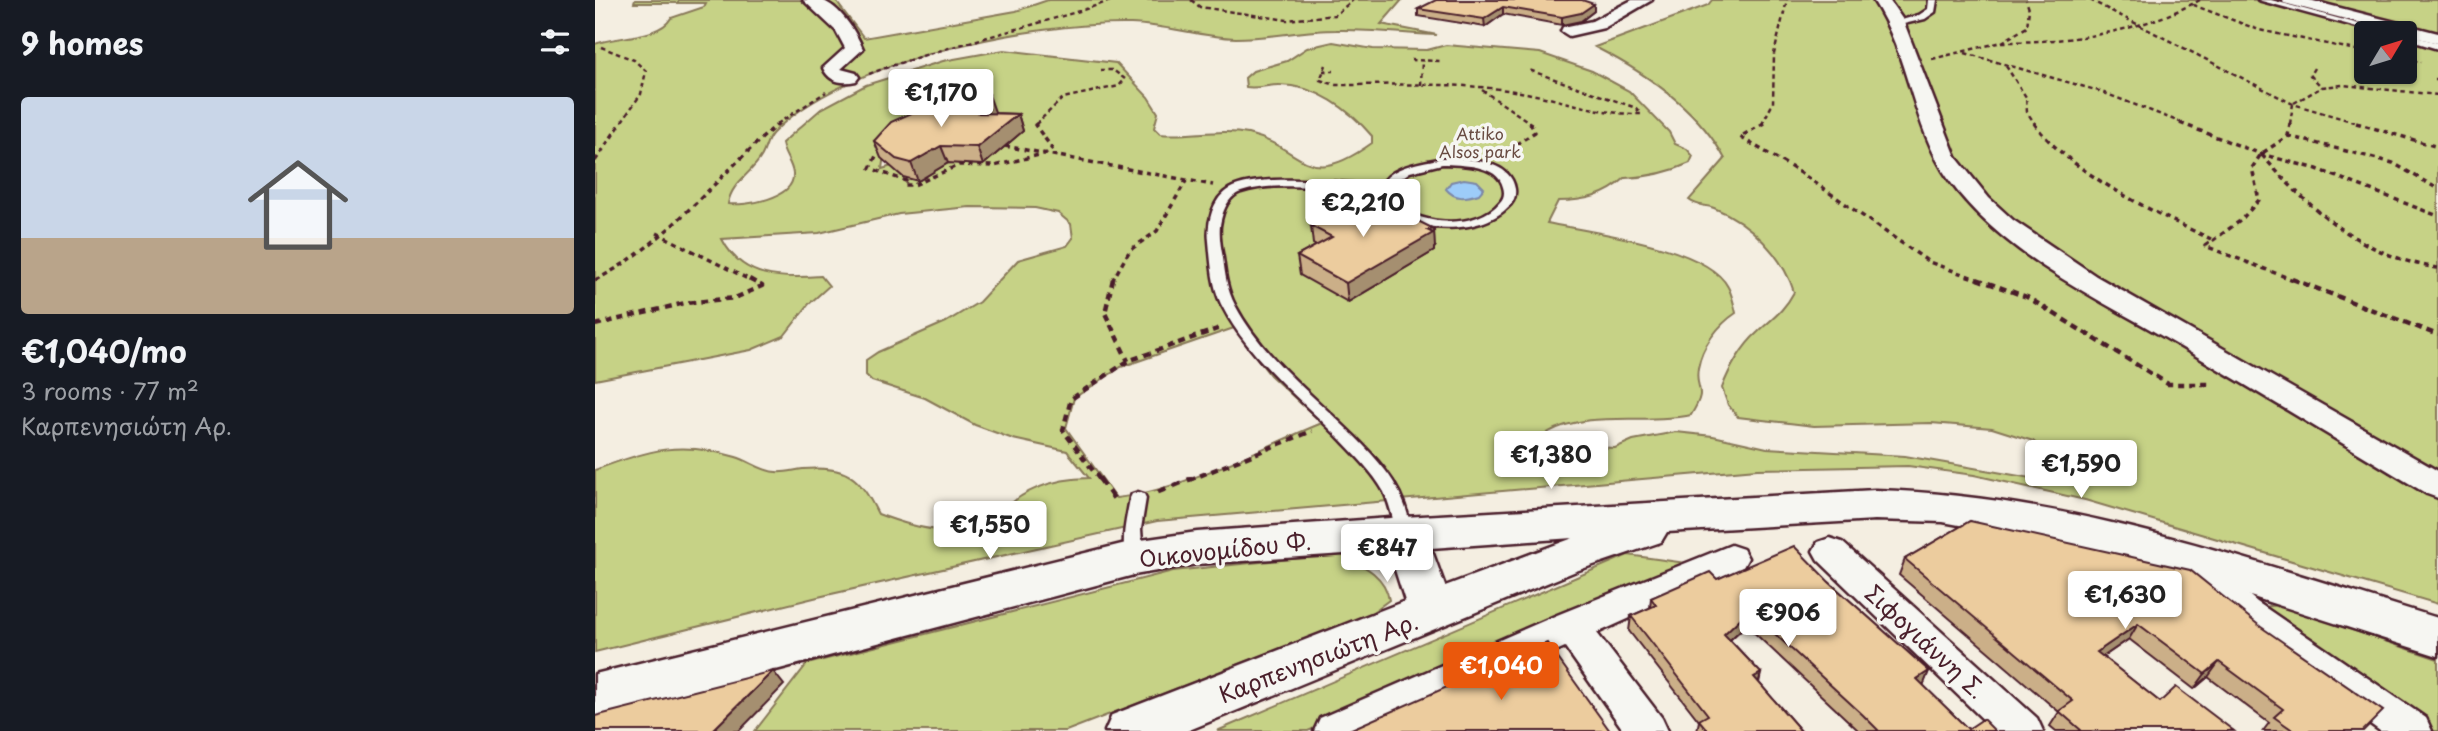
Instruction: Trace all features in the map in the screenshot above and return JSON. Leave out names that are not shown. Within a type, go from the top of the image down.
[{"type":"street","points":[[811,0],[834,17],[851,38],[854,49],[832,68],[835,75],[851,77]]},
{"type":"street","points":[[1569,31],[1592,29],[1609,17],[1644,0]]},
{"type":"street","points":[[1881,0],[1898,24],[1940,146],[1959,177],[1988,210],[2059,264],[2438,486]]},
{"type":"street","points":[[2290,0],[2438,38]]},
{"type":"street","points":[[1703,514],[1875,505],[1943,507],[2082,532],[2179,556],[2438,637]]},
{"type":"street","name":"Οικονομίδου Φ.","points":[[595,696],[1135,558],[1197,548],[1703,514]]},
{"type":"street","name":"Καρπενησιώτη Αρ.","points":[[1130,731],[1601,544],[1703,514]]},
{"type":"street","points":[[1403,533],[1432,613]]},
{"type":"street","name":"Σιφογιάννη Σ.","points":[[1830,551],[2022,731]]},
{"type":"street","points":[[2179,556],[2244,613],[2412,731]]},
{"type":"street","points":[[1334,731],[1731,558]]},
{"type":"street","points":[[1570,626],[1648,731]]},
{"type":"lane","points":[[1898,24],[1922,17],[1933,10],[1933,0]]},
{"type":"lane","points":[[2262,0],[2354,24]]},
{"type":"lane","points":[[2417,40],[2438,46]]},
{"type":"lane","points":[[1442,161],[1481,166],[1506,180],[1510,190],[1508,201],[1491,214],[1463,223],[1420,223],[1389,209],[1383,199],[1383,189],[1397,174],[1422,164],[1442,161]]},
{"type":"lane","points":[[1383,189],[1300,185],[1238,189],[1227,197],[1213,219],[1217,260],[1228,303],[1282,373],[1375,467],[1398,502],[1403,533]]},
{"type":"lane","points":[[1135,558],[1133,529],[1138,498]]},
{"type":"path","points":[[595,280],[618,269],[720,181],[744,152],[789,114],[851,77],[863,76],[928,52],[1067,16],[1112,0]]},
{"type":"path","points":[[1191,0],[1200,7],[1286,20],[1335,15],[1353,0]]},
{"type":"path","points":[[1787,0],[1771,67],[1775,102],[1758,130],[1740,137],[1801,173],[1929,262],[2027,297],[2125,360],[2168,384],[2264,384]]},
{"type":"path","points":[[1910,59],[1939,59],[2002,42],[2027,27],[2029,9],[2026,0]]},
{"type":"path","points":[[2090,0],[2146,26],[2294,104],[2438,147]]},
{"type":"path","points":[[2002,42],[2033,43],[2146,26],[2200,0]]},
{"type":"path","points":[[2192,5],[2259,30],[2354,50]]},
{"type":"path","points":[[595,161],[641,94],[646,71],[634,60],[601,47]]},
{"type":"path","points":[[1965,53],[2099,91],[2262,154],[2317,169],[2438,216]]},
{"type":"path","points":[[1411,60],[1441,61]]},
{"type":"path","points":[[1420,85],[1422,60]]},
{"type":"path","points":[[1326,65],[1320,80],[1336,85],[1479,88],[1536,94],[1607,113],[1641,114],[1636,108],[1560,84],[1529,70]]},
{"type":"path","points":[[2006,65],[2026,97],[2027,112],[2032,120],[2060,150],[2139,206],[2211,239]]},
{"type":"path","points":[[2314,68],[2310,75],[2322,87]]},
{"type":"path","points":[[885,145],[870,168],[906,181],[904,185],[914,185],[959,165],[994,166],[1047,153],[1052,148],[1035,125],[1063,99],[1119,86],[1125,79],[1113,70],[1101,70]]},
{"type":"path","points":[[1323,71],[1334,71]]},
{"type":"path","points":[[2438,95],[2343,85],[2322,87],[2294,104],[2288,136],[2262,154],[2252,168],[2259,200],[2241,221],[2211,239],[2205,246],[2438,335]]},
{"type":"path","points":[[1479,88],[1531,123],[1535,132],[1481,166]]},
{"type":"path","points":[[2288,136],[2393,163],[2438,189]]},
{"type":"path","points":[[1005,146],[1238,189]]},
{"type":"path","points":[[2262,154],[2304,200],[2377,252],[2400,261],[2438,268]]},
{"type":"path","points":[[1128,362],[1105,313],[1110,284],[1130,250],[1157,231],[1186,181]]},
{"type":"path","points":[[595,325],[625,322],[685,303],[748,297],[762,286],[657,233]]},
{"type":"path","points":[[1240,321],[1128,362],[1071,398],[1063,430],[1116,500],[1138,498],[1182,485],[1333,422]]},
{"type":"green space","name":"Attiko Alsos park","points":[[635,0],[835,0],[864,38],[1016,11],[1048,0],[1402,0],[1381,24],[1437,35],[1336,30],[1236,38],[1144,25],[1090,25],[993,38],[941,50],[845,85],[805,107],[773,133],[757,163],[733,190],[728,204],[757,202],[786,190],[793,174],[782,143],[821,109],[866,85],[943,61],[1004,50],[1116,63],[1148,97],[1158,113],[1154,128],[1160,134],[1248,134],[1267,140],[1306,162],[1318,165],[1332,164],[1350,157],[1372,143],[1372,136],[1342,108],[1319,94],[1293,86],[1246,87],[1245,78],[1253,71],[1287,61],[1307,48],[1333,42],[1373,49],[1427,50],[1446,45],[1540,53],[1592,71],[1629,91],[1669,132],[1675,144],[1687,149],[1693,156],[1690,163],[1658,174],[1625,178],[1594,196],[1558,201],[1547,223],[1646,243],[1697,261],[1716,273],[1728,287],[1736,313],[1717,330],[1703,352],[1697,376],[1700,394],[1691,415],[1581,421],[1547,433],[1551,445],[1615,448],[1633,440],[1676,432],[1713,436],[1767,448],[1905,456],[2031,478],[2049,477],[2054,460],[2033,441],[1992,428],[1931,423],[1814,426],[1738,417],[1728,405],[1722,388],[1732,366],[1747,344],[1790,299],[1794,292],[1789,279],[1773,253],[1752,231],[1727,214],[1689,200],[1725,159],[1700,124],[1651,80],[1595,47],[1708,5],[1712,0],[2438,0],[2438,604],[2085,500],[1974,475],[1908,466],[1757,469],[1157,521],[818,597],[595,652],[595,470],[631,457],[664,450],[698,449],[736,457],[776,472],[831,469],[858,482],[878,514],[937,530],[998,523],[1004,512],[1024,494],[1064,480],[1089,478],[1067,451],[1013,439],[975,425],[925,398],[872,381],[866,375],[866,360],[946,322],[979,302],[1018,260],[1067,246],[1073,238],[1071,224],[1058,213],[1035,208],[970,207],[899,214],[819,233],[722,239],[740,262],[752,269],[777,276],[821,276],[829,286],[809,304],[784,336],[751,350],[595,380],[595,44],[648,33],[665,25],[671,18],[704,7],[706,3],[634,3]],"holes":[[[1021,132],[983,165],[948,163],[903,177],[892,166],[882,169],[884,154]],[[1234,328],[1270,375],[1322,423],[1193,478],[1141,494],[1116,498],[1066,428],[1074,398],[1121,367]]]},
{"type":"green space","points":[[1340,554],[1378,577],[1389,600],[1370,614],[1066,731],[755,731],[807,664],[1173,571]]},
{"type":"green space","points":[[1628,555],[1693,564],[1308,731],[1217,731]]},
{"type":"green space","points":[[2278,605],[2438,659],[2438,731],[2427,731],[2264,607]]},
{"type":"water","points":[[1464,179],[1477,181],[1484,188],[1479,194],[1465,197],[1453,195],[1446,189],[1451,182]]},
{"type":"building","points":[[1436,0],[1582,0],[1594,4],[1581,13],[1562,17],[1503,7],[1484,19],[1418,9]]},
{"type":"building","points":[[989,95],[979,113],[1018,114],[977,147],[941,146],[911,163],[896,159],[874,141],[891,122],[934,103],[936,106]]},
{"type":"building","points":[[1361,200],[1369,204],[1376,200],[1434,229],[1427,230],[1433,233],[1346,283],[1297,256],[1332,237],[1311,226]]},
{"type":"building","points":[[1970,521],[2190,570],[2261,627],[2383,711],[2363,731],[2294,731],[2274,717],[2283,709],[2219,662],[2205,674],[2138,624],[2097,652],[2160,702],[2176,687],[2234,731],[2082,731],[2059,711],[2073,701],[1905,559]]},
{"type":"building","points":[[1794,546],[1829,582],[1929,671],[1917,679],[1968,729],[1983,719],[1995,731],[1879,731],[1749,610],[1724,634],[1761,673],[1754,677],[1801,731],[1708,731],[1699,720],[1708,715],[1631,616],[1656,605],[1651,598],[1710,572],[1717,579]]},
{"type":"building","points":[[1547,643],[1610,731],[1347,731]]},
{"type":"building","points":[[773,671],[712,731],[595,731],[595,716]]}]
